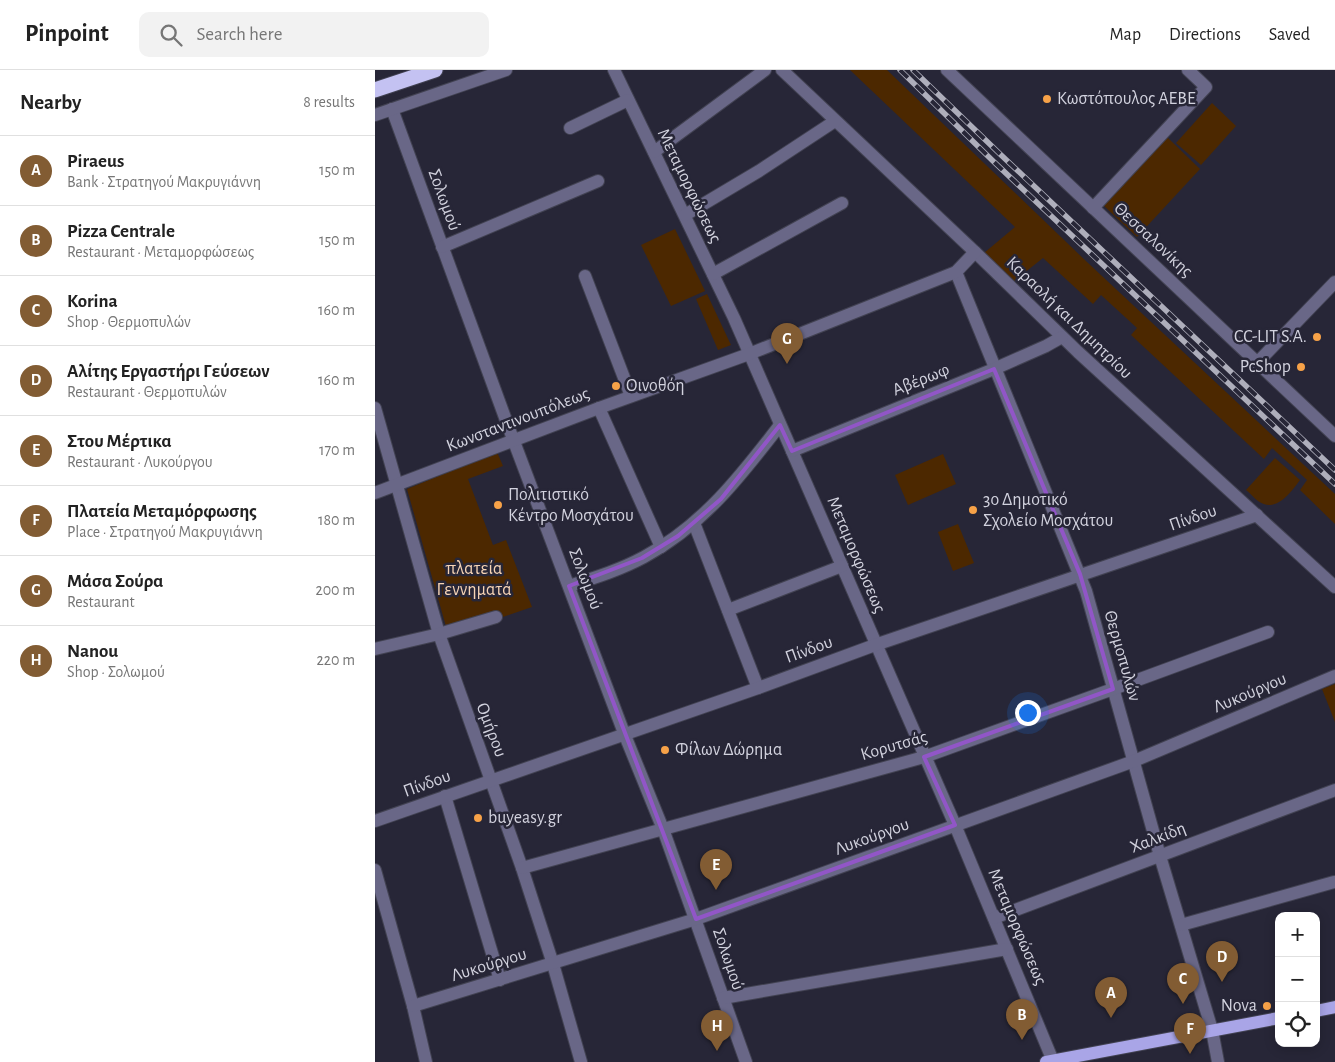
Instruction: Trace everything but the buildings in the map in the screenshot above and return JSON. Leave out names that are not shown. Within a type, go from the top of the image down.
[{"type":"highway","points":[[375,90],[435,70]]},
{"type":"main road","points":[[1320,1009],[1335,1007]]},
{"type":"main road","points":[[1049,1061],[1275,1019]]},
{"type":"street","points":[[375,115],[507,70]]},
{"type":"street","name":"Μεταμορφώσεως","points":[[614,70],[713,274],[780,424],[994,918],[1049,1061]]},
{"type":"street","points":[[655,152],[765,70]]},
{"type":"street","name":"Καραολή και Δημητρίου","points":[[782,70],[1062,337],[1335,587]]},
{"type":"street","name":"Θεσσαλονίκης","points":[[947,70],[1335,436]]},
{"type":"street","points":[[1093,208],[1206,87],[1188,70]]},
{"type":"street","points":[[570,128],[628,100]]},
{"type":"street","name":"Σολωμού","points":[[392,109],[514,441],[624,733],[663,829],[746,1062]]},
{"type":"street","points":[[685,215],[759,171],[835,121]]},
{"type":"street","points":[[442,247],[598,181]]},
{"type":"street","points":[[713,274],[842,204]]},
{"type":"street","name":"Κωνσταντινουπόλεως","points":[[375,493],[631,396],[749,354],[956,272],[975,252]]},
{"type":"street","name":"Θερμοπυλών","points":[[956,272],[994,369],[1080,574],[1160,856],[1213,1030],[1218,1062]]},
{"type":"street","points":[[585,276],[631,396]]},
{"type":"street","points":[[1257,363],[1335,282]]},
{"type":"street","name":"Αβέρωφ","points":[[791,451],[994,369],[1047,346],[1062,337]]},
{"type":"street","name":"Ομήρου","points":[[375,408],[439,634],[522,868],[553,964],[581,1062]]},
{"type":"street","points":[[599,408],[661,547]]},
{"type":"street","points":[[569,586],[617,569],[661,547],[694,523],[743,474],[780,424]]},
{"type":"street","name":"Πίνδου","points":[[375,821],[758,688],[875,645],[1257,515]]},
{"type":"street","points":[[694,523],[758,688]]},
{"type":"street","points":[[729,610],[842,566]]},
{"type":"street","points":[[375,649],[439,634],[496,617]]},
{"type":"street","name":"Κορυτσάς","points":[[522,868],[924,756],[1113,690],[1268,632]]},
{"type":"street","name":"Λυκούργου","points":[[413,1006],[695,919],[955,826],[1134,761],[1335,676]]},
{"type":"street","name":"Χαλκίδη","points":[[994,918],[1335,790]]},
{"type":"street","points":[[445,796],[500,980]]},
{"type":"street","points":[[375,870],[413,1006],[426,1062]]},
{"type":"street","points":[[1181,925],[1334,882]]},
{"type":"street","points":[[723,998],[1007,950]]},
{"type":"highlighted area","points":[[994,369],[1080,574],[1113,689],[924,757],[955,825],[696,919],[569,586],[642,558],[678,536],[721,499],[780,425],[792,451]]},
{"type":"green space","points":[[850,70],[887,70],[1087,262],[1335,494],[1335,524],[1300,490],[1307,480],[1272,448],[1264,459],[1131,335],[1137,328],[1101,295],[1093,304],[1043,258],[1013,282],[984,253],[1015,227]]},
{"type":"green space","points":[[1212,103],[1236,126],[1201,165],[1176,143]]},
{"type":"green space","points":[[1167,137],[1200,169],[1137,237],[1103,205]]},
{"type":"green space","points":[[675,229],[705,291],[671,306],[641,245]]},
{"type":"green space","points":[[707,294],[731,345],[718,350],[696,299]]},
{"type":"green space","name":"πλατεία Γεννηματά","points":[[497,452],[503,466],[468,479],[493,545],[506,540],[532,607],[500,618],[447,630],[407,489]]},
{"type":"green space","points":[[943,454],[956,484],[908,505],[895,475]]},
{"type":"green space","points":[[1275,458],[1300,480],[1288,495],[1271,505],[1258,501],[1246,490]]},
{"type":"green space","points":[[958,524],[974,563],[953,571],[938,532]]},
{"type":"green space","points":[[1335,684],[1335,722],[1322,689]]},
{"type":"railway","points":[[900,70],[993,161],[1335,484]]},
{"type":"railway","points":[[913,70],[1335,470]]},
{"type":"place","name":"Κωστόπουλος ΑΕΒΕ","points":[[1047,99]]},
{"type":"place","name":"CC-LIT S.A.","points":[[1317,337]]},
{"type":"place","name":"Μάσα Σούρα","points":[[787,364]]},
{"type":"place","name":"PcShop","points":[[1301,367]]},
{"type":"place","name":"Οινοθόη","points":[[616,386]]},
{"type":"place","name":"Πολιτιστικό Κέντρο Μοσχάτου","points":[[498,505]]},
{"type":"place","name":"3ο Δημοτικό Σχολείο Μοσχάτου","points":[[973,510]]},
{"type":"place","name":"Φίλων Δώρημα","points":[[665,750]]},
{"type":"place","name":"buyeasy.gr","points":[[478,818]]},
{"type":"place","name":"Στου Μέρτικα","points":[[716,890]]},
{"type":"place","name":"Αλίτης Εργαστήρι Γεύσεων","points":[[1222,982]]},
{"type":"place","name":"Korina","points":[[1183,1004]]},
{"type":"place","name":"Nova","points":[[1267,1006]]},
{"type":"place","name":"Piraeus","points":[[1111,1018]]},
{"type":"place","name":"Pizza Centrale","points":[[1022,1040]]},
{"type":"place","name":"Nanou","points":[[717,1051]]},
{"type":"place","name":"Πλατεία Μεταμόρφωσης","points":[[1190,1054]]}]
